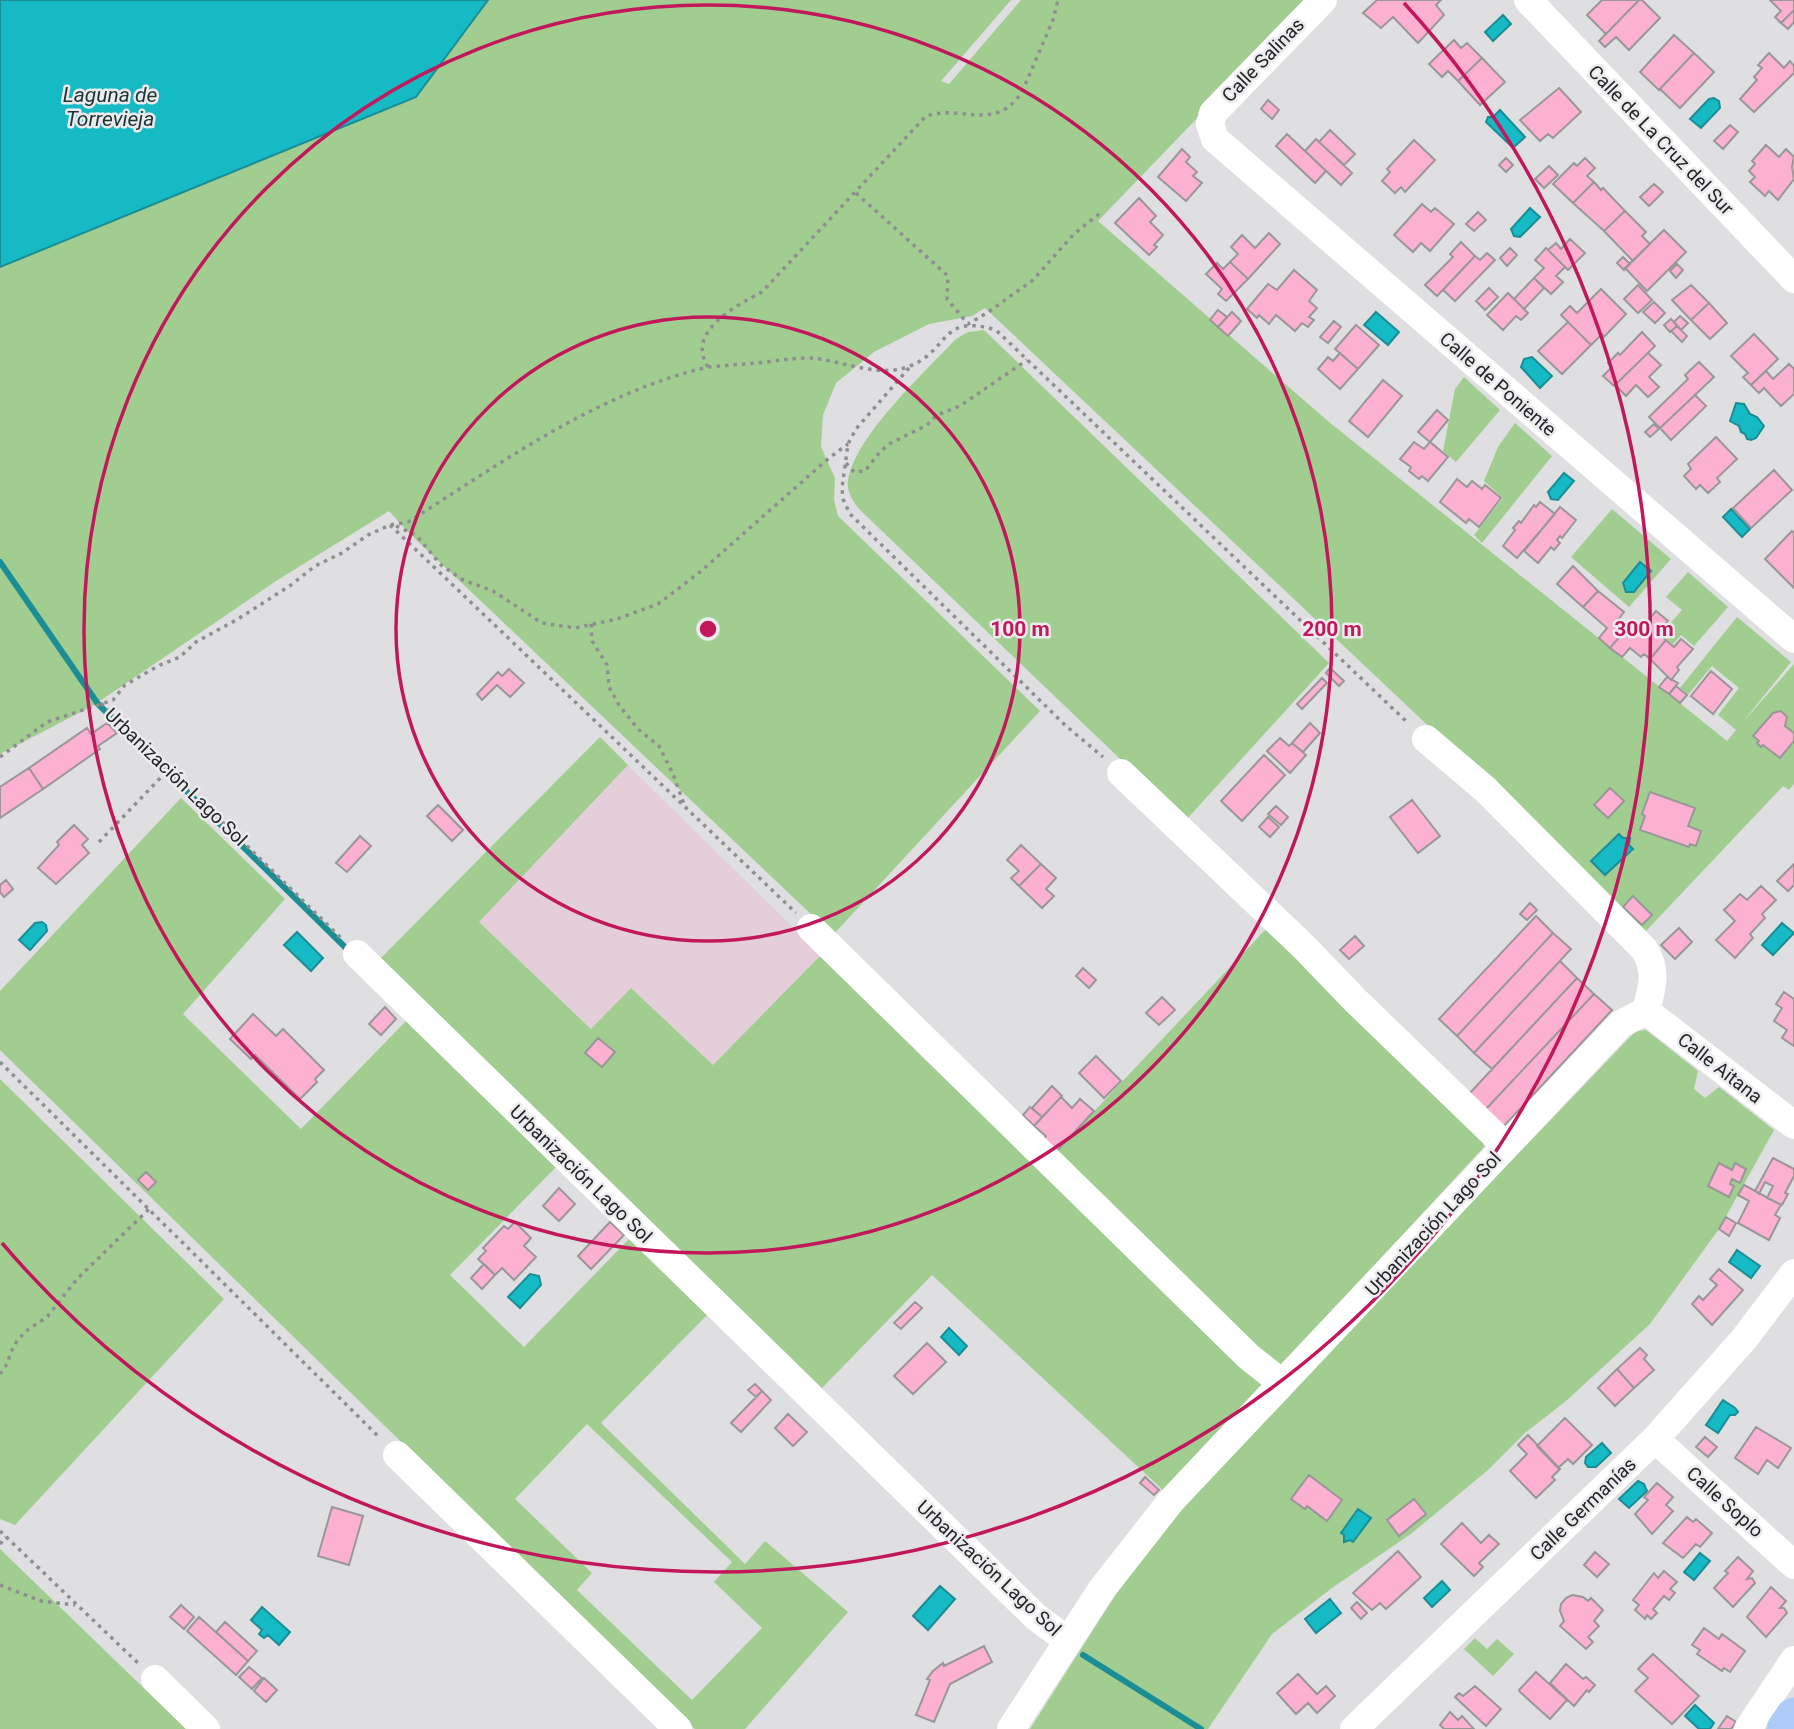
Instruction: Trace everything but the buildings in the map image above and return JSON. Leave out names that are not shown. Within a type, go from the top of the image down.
[{"type":"main road","points":[[1785,1729],[1794,1716]]},
{"type":"street","name":"Calle Salinas","points":[[1210,124],[1216,109],[1322,0]]},
{"type":"street","name":"Calle de La Cruz del Sur","points":[[1528,0],[1794,279]]},
{"type":"street","name":"Calle de Poniente","points":[[1210,124],[1215,139],[1794,639]]},
{"type":"street","points":[[1426,739],[1485,789],[1644,949],[1654,975],[1646,1011]]},
{"type":"street","points":[[1122,773],[1506,1146]]},
{"type":"street","points":[[811,928],[1249,1357],[1282,1382]]},
{"type":"street","name":"Urbanización Lago Sol","points":[[357,954],[1036,1617],[1067,1640]]},
{"type":"street","name":"Calle Aitana","points":[[1646,1011],[1794,1125]]},
{"type":"street","name":"Urbanización Lago Sol","points":[[1011,1729],[1067,1640],[1131,1548],[1171,1501],[1621,1024],[1646,1011]]},
{"type":"street","name":"Calle Germanías","points":[[1354,1729],[1655,1439],[1744,1339],[1794,1273]]},
{"type":"street","name":"Calle Soplo","points":[[1655,1439],[1794,1564]]},
{"type":"street","points":[[397,1454],[678,1729]]},
{"type":"street","points":[[1748,1729],[1794,1660]]},
{"type":"street","points":[[155,1679],[206,1729]]},
{"type":"path","points":[[708,367],[702,349],[713,325],[729,311],[762,292],[926,116],[1000,113],[1011,106],[1023,92],[1053,20],[1058,0]]},
{"type":"path","points":[[856,193],[948,276],[947,299],[968,324],[996,330],[1426,739]]},
{"type":"path","points":[[1099,214],[1074,234],[1032,280],[987,313],[955,328],[926,356],[911,366],[856,429],[848,444],[842,488],[849,514],[1066,726],[1122,773]]},
{"type":"path","points":[[0,757],[47,722],[113,700],[125,685],[160,664],[180,657],[196,642],[282,591],[315,566],[392,525],[408,522],[524,448],[640,387],[708,367],[792,358],[870,370],[892,370],[911,366]]},
{"type":"path","points":[[846,463],[855,472],[866,471],[878,453],[889,444],[927,425],[937,415],[960,405],[1027,359]]},
{"type":"path","points":[[392,525],[416,535],[432,555],[452,573],[493,591],[542,623],[563,628],[591,624],[617,619],[658,604],[700,572],[848,444]]},
{"type":"path","points":[[392,525],[685,810],[811,928]]},
{"type":"path","points":[[591,624],[592,641],[607,665],[609,687],[638,729],[659,746],[673,774],[685,810]]},
{"type":"path","name":"Urbanización Lago Sol","points":[[101,703],[357,954]]},
{"type":"path","points":[[99,842],[168,769]]},
{"type":"path","points":[[0,1062],[397,1454]]},
{"type":"path","points":[[0,1374],[17,1341],[26,1331],[47,1317],[77,1279],[149,1209]]},
{"type":"path","points":[[0,1531],[155,1679]]},
{"type":"path","points":[[0,1544],[6,1537]]},
{"type":"path","points":[[0,1585],[41,1601],[78,1605]]},
{"type":"shaded area","points":[[628,765],[821,955],[713,1065],[631,988],[592,1029],[479,922]]},
{"type":"green space","points":[[0,0],[1011,0],[941,81],[949,84],[1021,0],[1311,0],[1098,221],[1329,422],[1727,741],[1736,730],[1718,715],[1739,688],[1712,666],[1688,695],[1680,688],[1737,617],[1791,662],[1742,723],[1794,664],[1794,784],[1789,790],[1783,786],[1646,931],[985,308],[972,316],[929,324],[874,352],[836,383],[823,415],[821,447],[835,478],[834,500],[838,516],[1040,711],[833,935],[389,511],[276,581],[94,705],[0,754]]},
{"type":"green space","points":[[984,330],[1329,663],[1185,821],[859,509],[850,496],[848,480],[854,462],[893,405],[956,339],[968,332]]},
{"type":"green space","points":[[1464,377],[1500,410],[1456,462],[1443,451],[1455,389]]},
{"type":"green space","points":[[1515,423],[1552,456],[1482,543],[1474,535],[1503,498],[1484,481],[1498,447]]},
{"type":"green space","points":[[1612,509],[1671,559],[1629,607],[1571,557]]},
{"type":"green space","points":[[1688,572],[1728,607],[1694,646],[1681,635],[1673,644],[1661,634],[1682,610],[1666,597]]},
{"type":"green space","points":[[600,737],[628,765],[479,922],[591,1029],[631,988],[713,1065],[821,955],[1228,1356],[1264,1385],[1165,1492],[932,1275],[822,1388],[381,958]]},
{"type":"green space","points":[[181,798],[285,899],[183,1014],[301,1129],[408,1019],[558,1165],[450,1275],[524,1347],[631,1237],[709,1313],[601,1423],[745,1564],[765,1541],[848,1612],[745,1729],[695,1729],[0,1050],[0,991]],"holes":[[[587,1424],[732,1562],[714,1582],[762,1628],[692,1700],[577,1590],[592,1573],[515,1499]]]},
{"type":"green space","points":[[1266,929],[1483,1137],[1484,1147],[1282,1365],[1272,1363],[1053,1155]]},
{"type":"green space","points":[[1646,1030],[1698,1071],[1694,1089],[1705,1098],[1719,1087],[1774,1130],[1719,1229],[1650,1324],[1566,1401],[1525,1433],[1488,1470],[1412,1533],[1332,1588],[1272,1634],[1208,1729],[1030,1729],[1141,1555],[1230,1454],[1636,1031]]},
{"type":"green space","points":[[0,1079],[224,1299],[15,1525],[0,1519]]},
{"type":"green space","points":[[0,1549],[186,1729],[0,1729]]},
{"type":"green space","points":[[1475,1638],[1487,1649],[1497,1639],[1514,1654],[1493,1676],[1464,1649]]},
{"type":"water","name":"Laguna de Torrevieja","points":[[0,0],[488,0],[416,97],[0,267]]},
{"type":"water","points":[[1503,15],[1511,24],[1493,41],[1485,32]]},
{"type":"water","points":[[1709,99],[1719,101],[1720,108],[1701,128],[1690,119]]},
{"type":"water","points":[[1500,110],[1525,137],[1513,148],[1486,122],[1488,117],[1493,117]]},
{"type":"water","points":[[1530,208],[1540,217],[1520,237],[1514,236],[1511,229]]},
{"type":"water","points":[[1376,312],[1399,332],[1388,345],[1364,325]]},
{"type":"water","points":[[1532,357],[1552,376],[1540,388],[1521,367],[1524,359]]},
{"type":"water","points":[[1736,403],[1744,404],[1750,414],[1757,417],[1764,426],[1756,438],[1747,439],[1739,426],[1730,421]]},
{"type":"water","points":[[1564,473],[1574,481],[1558,500],[1551,499],[1548,492]]},
{"type":"water","points":[[1731,509],[1750,529],[1742,537],[1723,517]]},
{"type":"water","points":[[1640,562],[1651,571],[1634,592],[1626,592],[1623,583]]},
{"type":"water","points":[[1619,834],[1623,838],[1630,838],[1629,845],[1633,849],[1605,875],[1591,861]]},
{"type":"water","points":[[42,922],[47,931],[30,950],[19,940],[35,923]]},
{"type":"water","points":[[1782,923],[1794,933],[1773,955],[1762,945]]},
{"type":"water","points":[[297,932],[323,958],[311,971],[284,945]]},
{"type":"water","points":[[1737,1250],[1760,1266],[1751,1278],[1729,1262]]},
{"type":"water","points":[[530,1274],[539,1276],[541,1285],[520,1308],[508,1297]]},
{"type":"water","points":[[949,1328],[967,1346],[959,1355],[941,1337]]},
{"type":"water","points":[[1723,1400],[1738,1412],[1730,1415],[1718,1433],[1706,1425]]},
{"type":"water","points":[[1602,1443],[1611,1453],[1596,1467],[1588,1467],[1585,1463],[1586,1457]]},
{"type":"water","points":[[1638,1481],[1644,1484],[1647,1491],[1629,1508],[1619,1499]]},
{"type":"water","points":[[1358,1509],[1371,1518],[1353,1542],[1344,1542],[1344,1535],[1341,1533]]},
{"type":"water","points":[[1700,1553],[1710,1561],[1694,1580],[1684,1572]]},
{"type":"water","points":[[1442,1581],[1450,1590],[1432,1607],[1424,1598]]},
{"type":"water","points":[[940,1586],[955,1599],[928,1630],[913,1616]]},
{"type":"water","points":[[1330,1599],[1341,1613],[1316,1633],[1305,1619]]},
{"type":"water","points":[[262,1607],[290,1632],[279,1645],[268,1635],[264,1638],[259,1634],[262,1630],[251,1620]]},
{"type":"water","points":[[1695,1705],[1714,1723],[1710,1729],[1699,1729],[1685,1716]]},
{"type":"waterway","points":[[0,562],[98,704],[351,953]]},
{"type":"waterway","points":[[1083,1655],[1201,1729]]}]
